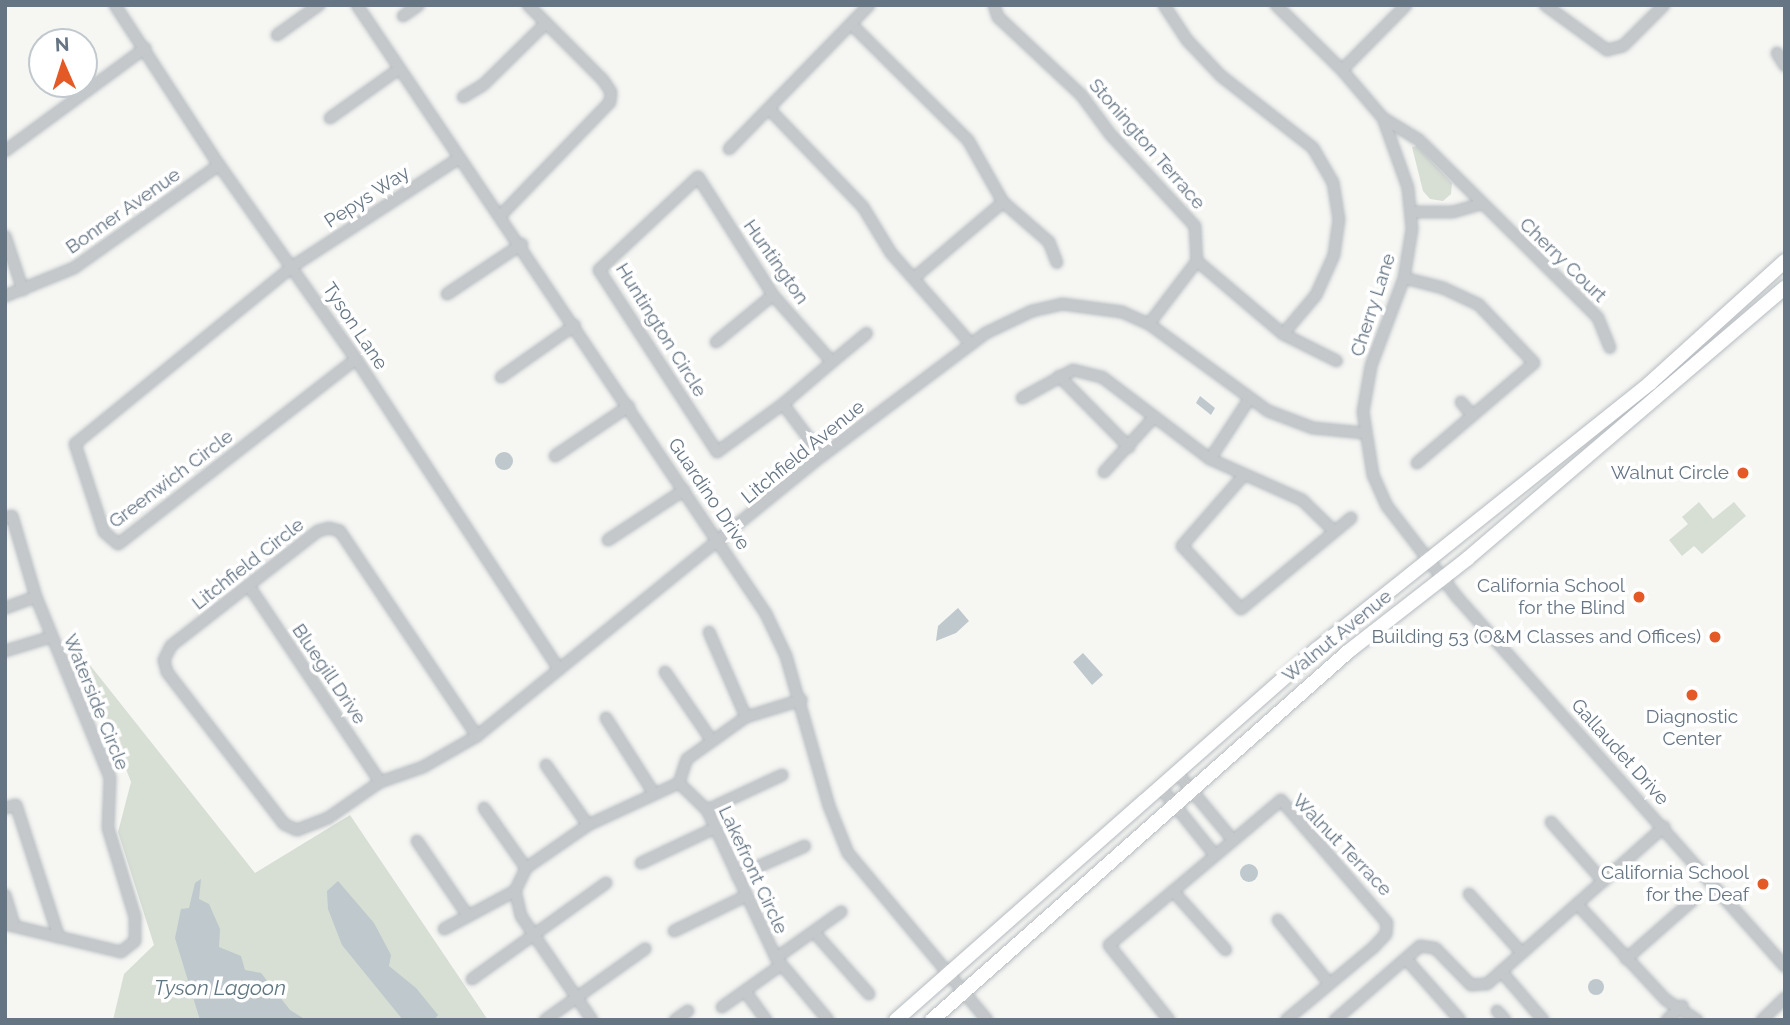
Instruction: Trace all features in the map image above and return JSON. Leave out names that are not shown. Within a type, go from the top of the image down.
[{"type":"main road","name":"Walnut Avenue","points":[[896,1020],[1317,649],[1650,383],[1785,261]]},
{"type":"main road","name":"Walnut Avenue","points":[[932,1020],[1349,651],[1441,578],[1785,287]]},
{"type":"street","name":"Tyson Lane","points":[[115,5],[219,165],[293,266],[356,359],[559,669]]},
{"type":"street","points":[[277,35],[319,5]]},
{"type":"street","name":"Guardino Drive","points":[[358,5],[459,158],[522,244],[684,490],[721,541],[774,629],[801,699],[829,806],[848,853],[987,1020]]},
{"type":"street","points":[[403,16],[419,5]]},
{"type":"street","points":[[501,215],[610,102],[611,92],[603,80],[528,5]]},
{"type":"street","points":[[729,149],[771,111],[774,102],[869,5]]},
{"type":"street","name":"Stonington Terrace","points":[[994,5],[998,17],[1082,96],[1110,134],[1195,226],[1197,261]]},
{"type":"street","points":[[1164,5],[1187,40],[1222,76],[1314,148],[1333,182],[1339,219],[1334,255],[1316,295],[1283,334]]},
{"type":"street","name":"Cherry Lane","points":[[1276,5],[1342,70],[1383,118],[1403,163],[1412,212],[1404,278],[1371,366],[1364,433],[1379,490],[1428,562]]},
{"type":"street","points":[[1342,70],[1406,5]]},
{"type":"street","points":[[1545,5],[1606,50],[1623,46],[1664,5]]},
{"type":"street","points":[[463,97],[483,85],[546,23]]},
{"type":"street","points":[[850,24],[968,140],[1003,202],[1049,242],[1057,263]]},
{"type":"street","points":[[5,151],[145,48]]},
{"type":"street","points":[[1777,52],[1785,66]]},
{"type":"street","points":[[330,118],[399,69]]},
{"type":"street","points":[[771,111],[863,207],[891,253],[915,277],[971,344]]},
{"type":"street","name":"Cherry Court","points":[[1383,118],[1419,140],[1598,318],[1610,348]]},
{"type":"street","name":"Pepys Way","points":[[293,266],[459,158]]},
{"type":"street","name":"Bonner Avenue","points":[[5,296],[74,268],[219,165]]},
{"type":"street","name":"Huntington","points":[[698,177],[773,295],[832,362]]},
{"type":"street","name":"Huntington Circle","points":[[698,177],[599,270],[717,452],[783,404]]},
{"type":"street","points":[[915,277],[1003,202]]},
{"type":"street","points":[[1412,212],[1453,212],[1481,204]]},
{"type":"street","points":[[5,236],[23,290]]},
{"type":"street","points":[[447,294],[522,244]]},
{"type":"street","points":[[1149,324],[1197,261],[1283,334],[1337,361]]},
{"type":"street","name":"Greenwich Circle","points":[[293,266],[75,444],[104,532],[118,544],[356,359]]},
{"type":"street","points":[[1404,278],[1443,288],[1479,305],[1534,363],[1471,414],[1417,463]]},
{"type":"street","points":[[716,342],[773,295]]},
{"type":"street","name":"Litchfield Avenue","points":[[297,830],[328,818],[380,782],[423,767],[477,736],[721,541],[822,456],[971,344],[1032,310],[1062,304],[1094,306],[1149,324],[1248,401],[1313,428],[1364,433]]},
{"type":"street","points":[[501,377],[575,326]]},
{"type":"street","points":[[822,456],[783,404],[867,333]]},
{"type":"street","points":[[1022,398],[1073,370],[1102,377],[1210,459],[1302,500],[1334,531]]},
{"type":"street","points":[[1059,376],[1129,447]]},
{"type":"street","points":[[1210,459],[1248,401]]},
{"type":"street","points":[[1461,402],[1471,414]]},
{"type":"street","points":[[555,456],[629,406]]},
{"type":"street","points":[[1104,472],[1154,417]]},
{"type":"street","points":[[1243,476],[1182,545],[1241,609],[1351,518]]},
{"type":"street","points":[[608,540],[684,490]]},
{"type":"street","name":"Waterside Circle","points":[[5,518],[12,516],[51,637],[110,777],[108,828],[135,917],[135,941],[121,952],[10,925]]},
{"type":"street","name":"Litchfield Circle","points":[[297,830],[284,824],[167,672],[164,660],[171,646],[318,531],[328,528],[340,531],[477,736]]},
{"type":"street","name":"Gallaudet Drive","points":[[1428,562],[1785,967]]},
{"type":"street","name":"Bluegill Drive","points":[[249,586],[380,782]]},
{"type":"street","points":[[5,608],[36,597]]},
{"type":"street","points":[[709,632],[746,717]]},
{"type":"street","points":[[5,651],[51,637]]},
{"type":"street","points":[[665,672],[712,741]]},
{"type":"street","points":[[592,1020],[521,916],[515,891],[526,868],[588,825],[653,792],[679,783],[679,772],[687,758],[746,717],[801,699]]},
{"type":"street","points":[[606,718],[653,792]]},
{"type":"street","points":[[546,765],[588,825]]},
{"type":"street","points":[[1178,774],[1232,839]]},
{"type":"street","points":[[707,810],[782,775]]},
{"type":"street","name":"Lakefront Circle","points":[[679,783],[707,810],[778,962],[828,1020]]},
{"type":"street","points":[[1161,788],[1214,855]]},
{"type":"street","name":"Walnut Terrace","points":[[1169,1020],[1109,945],[1281,800],[1382,913],[1387,923],[1380,941],[1286,1020]]},
{"type":"street","points":[[5,808],[16,805],[59,937]]},
{"type":"street","points":[[484,808],[526,868]]},
{"type":"street","points":[[1551,822],[1603,881]]},
{"type":"street","points":[[1335,1020],[1406,959],[1427,945],[1471,985],[1487,984],[1664,827]]},
{"type":"street","points":[[641,863],[715,828]]},
{"type":"street","points":[[417,841],[466,913]]},
{"type":"street","points":[[737,876],[805,846]]},
{"type":"street","points":[[472,979],[606,883]]},
{"type":"street","points":[[444,929],[466,913],[515,891]]},
{"type":"street","points":[[1173,891],[1226,950]]},
{"type":"street","points":[[1469,894],[1521,953]]},
{"type":"street","points":[[5,895],[10,925]]},
{"type":"street","points":[[674,931],[746,896]]},
{"type":"street","points":[[1626,959],[1693,900]]},
{"type":"street","points":[[1577,904],[1666,1000],[1682,1006],[1697,1020]]},
{"type":"street","points":[[722,1007],[841,912]]},
{"type":"street","points":[[1278,920],[1328,982]]},
{"type":"street","points":[[814,932],[869,994]]},
{"type":"street","points":[[545,1020],[645,949]]},
{"type":"street","points":[[1406,959],[1460,1020]]},
{"type":"street","points":[[1501,971],[1543,1020]]},
{"type":"street","points":[[745,991],[766,1020]]},
{"type":"street","points":[[1763,1019],[1785,998]]},
{"type":"street","points":[[1667,1020],[1682,1006]]},
{"type":"street","points":[[675,1020],[688,1011]]},
{"type":"shaded area","points":[[1417,146],[1452,183],[1451,194],[1443,201],[1430,199],[1423,191],[1412,147]]},
{"type":"shaded area","points":[[1699,502],[1713,519],[1734,502],[1746,516],[1702,554],[1694,546],[1682,556],[1669,540],[1688,524],[1682,517]]},
{"type":"shaded area","points":[[82,655],[255,873],[350,815],[488,1020],[113,1020],[124,974],[154,945],[118,832],[131,782]]},
{"type":"water","points":[[1200,396],[1215,408],[1211,415],[1196,403]]},
{"type":"water","points":[[500,452],[508,452],[513,461],[511,468],[500,470],[495,465],[495,457]]},
{"type":"water","points":[[958,608],[969,621],[956,633],[936,641],[938,626]]},
{"type":"water","points":[[1083,653],[1103,675],[1092,685],[1073,662]]},
{"type":"water","points":[[1249,864],[1255,867],[1258,873],[1255,879],[1249,882],[1243,879],[1240,873],[1243,867]]},
{"type":"water","name":"Tyson Lagoon","points":[[201,879],[199,899],[209,904],[220,929],[219,947],[241,956],[245,970],[261,973],[290,1010],[306,1020],[200,1020],[175,938],[181,909],[189,908],[195,883]]},
{"type":"water","points":[[338,881],[374,923],[391,955],[389,966],[416,988],[438,1015],[434,1020],[403,1020],[342,945],[328,909],[327,891]]},
{"type":"water","points":[[1593,979],[1599,979],[1604,987],[1602,993],[1593,995],[1588,990],[1588,984]]},
{"type":"place","name":"Walnut Circle","points":[[1743,473]]},
{"type":"place","name":"California School for the Blind","points":[[1639,597]]},
{"type":"place","name":"Building 53 (O&M Classes and Offices)","points":[[1715,637]]},
{"type":"place","name":"Diagnostic Center","points":[[1692,695]]},
{"type":"place","name":"California School for the Deaf","points":[[1763,884]]}]
